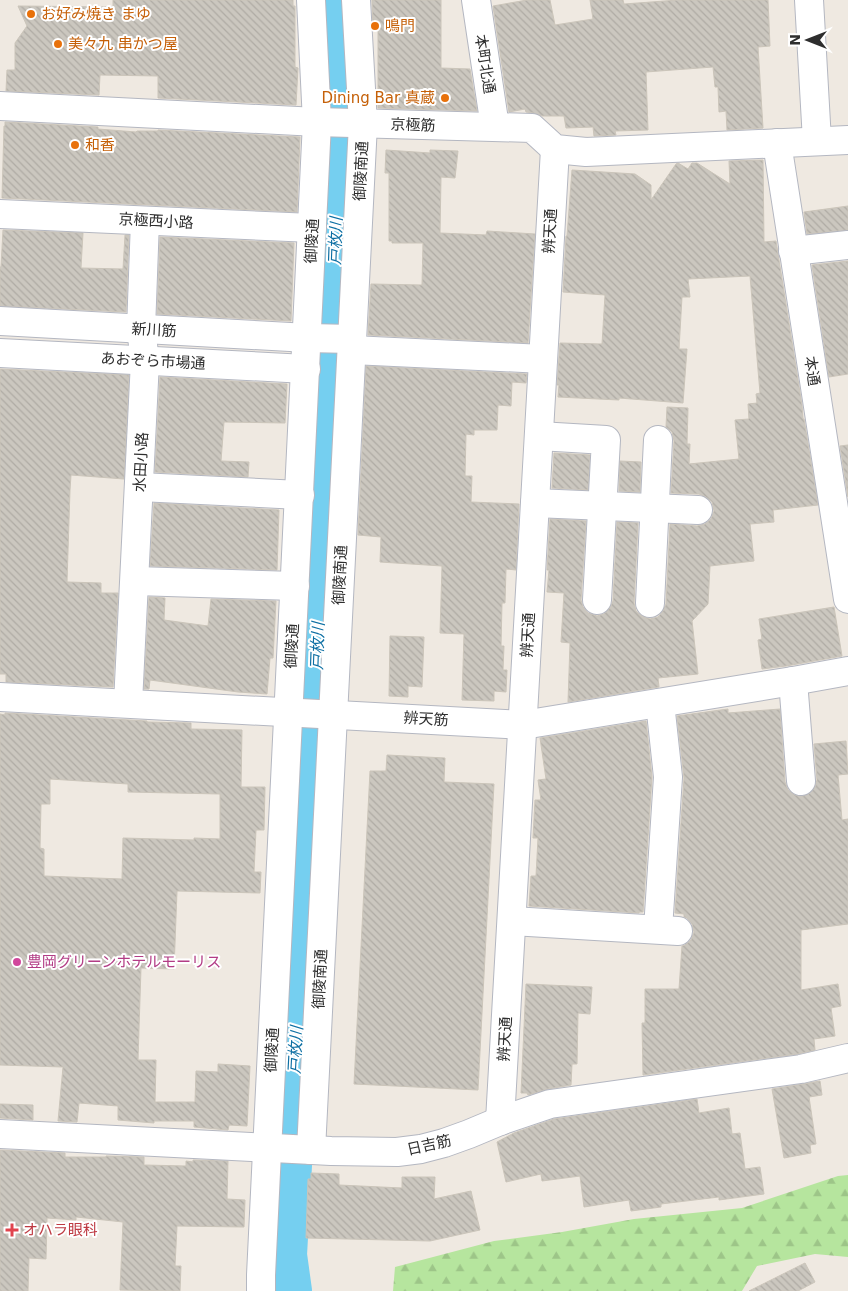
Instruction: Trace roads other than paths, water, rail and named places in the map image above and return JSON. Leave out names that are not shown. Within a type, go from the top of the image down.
[{"type":"street","name":"御陵通","points":[[261,1291],[292,712],[295,586],[306,369],[311,338],[312,228],[321,122],[311,0]]},
{"type":"street","name":"御陵南通","points":[[307,1150],[350,343],[359,124],[356,0]]},
{"type":"street","name":"本町北通","points":[[476,0],[495,127]]},
{"type":"street","points":[[809,0],[817,141]]},
{"type":"street","name":"京極筋","points":[[0,106],[359,124],[532,128],[555,149]]},
{"type":"street","points":[[555,149],[586,152],[848,140]]},
{"type":"street","name":"本通","points":[[776,143],[848,599]]},
{"type":"street","name":"辨天通","points":[[500,1121],[555,149]]},
{"type":"street","name":"京極西小路","points":[[0,214],[312,228]]},
{"type":"street","name":"水田小路","points":[[128,704],[146,361],[141,329],[146,221]]},
{"type":"street","points":[[794,251],[848,245]]},
{"type":"street","name":"新川筋","points":[[0,321],[311,338],[543,359]]},
{"type":"street","name":"あおぞら市場通","points":[[0,353],[306,369]]},
{"type":"street","points":[[539,436],[606,440],[597,600]]},
{"type":"street","points":[[650,603],[658,440]]},
{"type":"street","points":[[140,487],[300,495]]},
{"type":"street","points":[[535,503],[698,510]]},
{"type":"street","points":[[135,581],[295,586]]},
{"type":"street","name":"辨天筋","points":[[0,697],[523,725],[848,671]]},
{"type":"street","points":[[793,681],[801,781]]},
{"type":"street","points":[[512,921],[668,930],[668,777],[660,703]]},
{"type":"street","name":"日吉筋","points":[[0,1134],[307,1150],[397,1152],[444,1144],[500,1121],[550,1104],[801,1069],[848,1058]]},
{"type":"waterway","name":"戸枚川","points":[[289,1291],[284,1255],[316,681],[338,161],[338,110],[332,0]]},
{"type":"place","name":"お好み焼き まゆ","points":[[31,14]]},
{"type":"place","name":"鳴門","points":[[375,26]]},
{"type":"place","name":"美々九 串かつ屋","points":[[58,44]]},
{"type":"place","name":"Dining Bar 真蔵","points":[[445,98]]},
{"type":"place","name":"和香","points":[[75,145]]},
{"type":"place","name":"豊岡グリーンホテルモーリス","points":[[17,962]]},
{"type":"place","name":"オハラ眼科","points":[[12,1230]]}]
